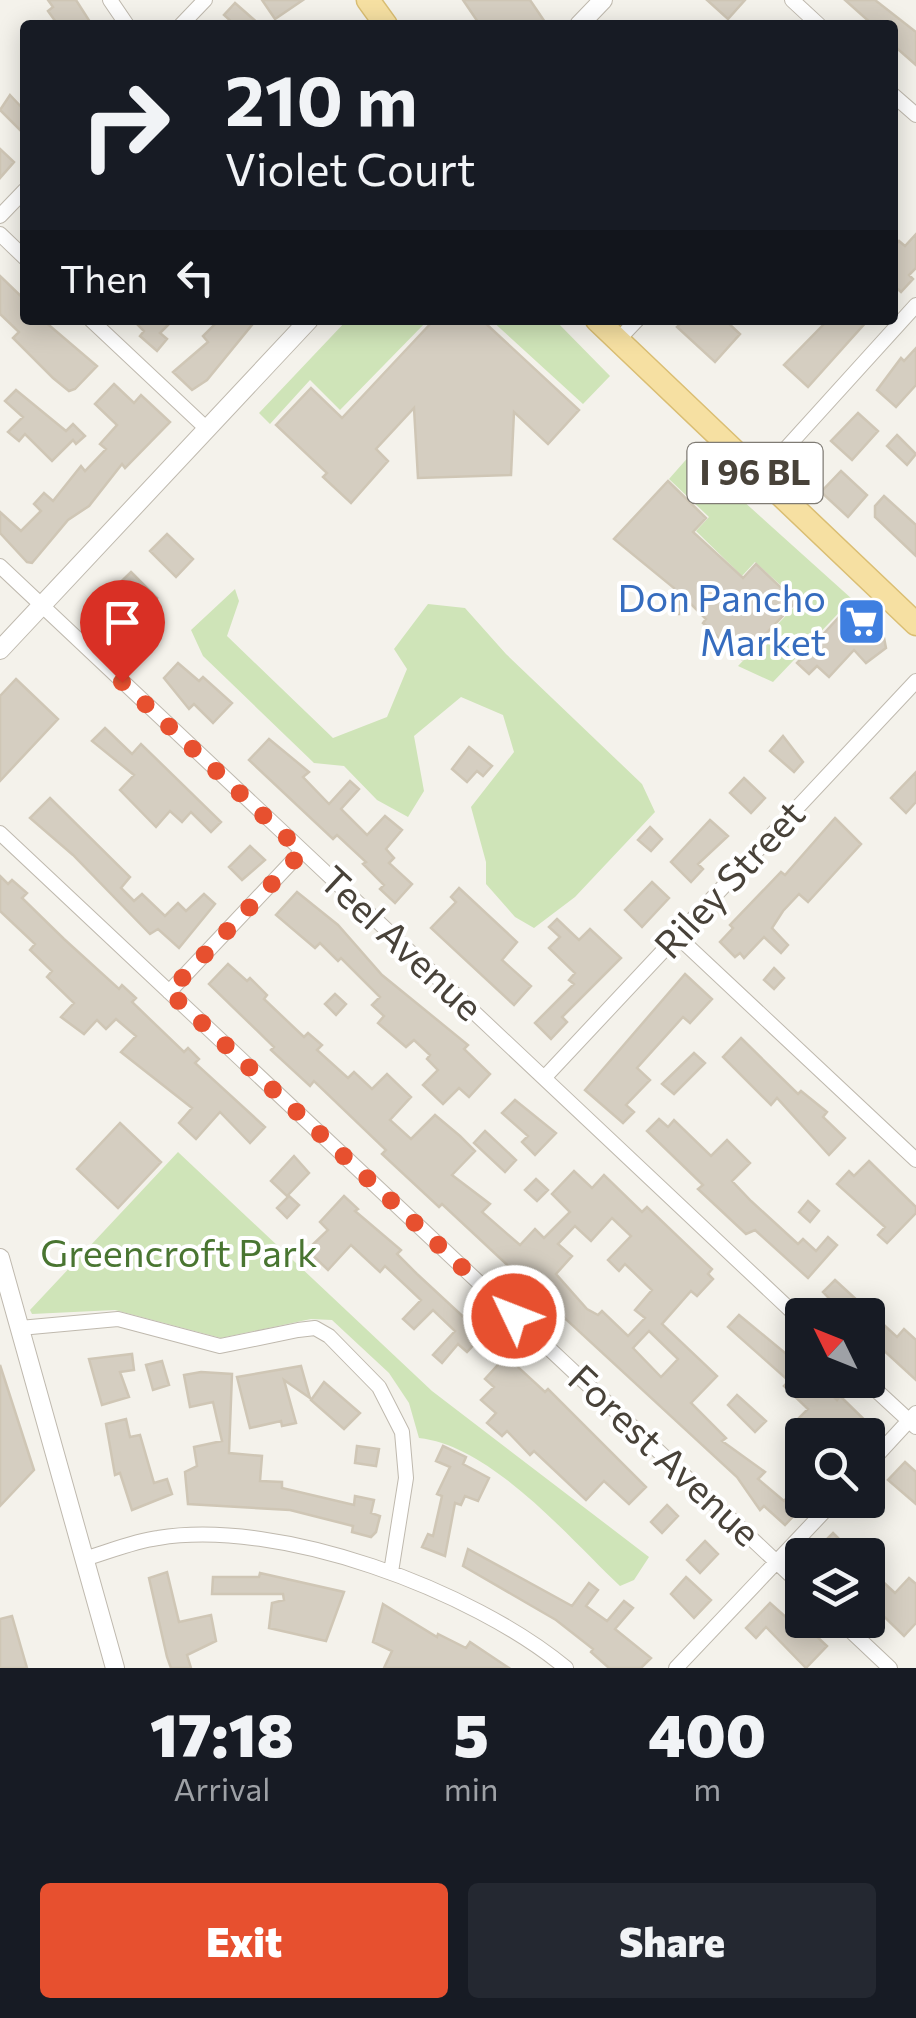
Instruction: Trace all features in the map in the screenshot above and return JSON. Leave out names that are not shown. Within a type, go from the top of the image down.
[{"type":"main road","name":"I 96 BL","points":[[602,325],[916,624]]},
{"type":"street","points":[[187,20],[205,0]]},
{"type":"street","points":[[584,20],[604,0]]},
{"type":"street","points":[[792,0],[814,20]]},
{"type":"street","points":[[0,216],[20,195]]},
{"type":"street","points":[[0,234],[20,253]]},
{"type":"street","points":[[898,325],[916,305]]},
{"type":"street","points":[[96,325],[207,430]]},
{"type":"street","points":[[0,650],[304,325]]},
{"type":"street","points":[[617,340],[632,325]]},
{"type":"street","points":[[760,477],[898,325]]},
{"type":"street","name":"Teel Avenue","points":[[0,566],[785,1305]]},
{"type":"street","name":"Riley Street","points":[[544,1078],[916,681]]},
{"type":"street","name":"Forest Avenue","points":[[0,833],[785,1570]]},
{"type":"street","points":[[169,992],[302,852]]},
{"type":"street","points":[[678,936],[916,1160]]},
{"type":"street","points":[[0,1258],[115,1668]]},
{"type":"street","points":[[20,1328],[118,1320],[220,1346],[315,1328],[329,1336],[379,1388],[402,1432],[406,1478],[391,1572]]},
{"type":"street","points":[[885,1396],[914,1420],[885,1448]]},
{"type":"street","points":[[676,1668],[818,1518]]},
{"type":"street","points":[[84,1559],[157,1538],[202,1535],[318,1552],[391,1572],[501,1624],[566,1668]]},
{"type":"street","points":[[858,1638],[890,1668]]},
{"type":"green space","points":[[342,325],[423,325],[340,410],[310,380],[270,424],[259,413]]},
{"type":"green space","points":[[496,325],[560,325],[610,376],[583,404]]},
{"type":"green space","points":[[691,454],[852,599],[773,682],[738,666],[799,602],[755,562],[742,576],[696,531],[709,517],[669,479]]},
{"type":"green space","points":[[235,589],[239,601],[227,636],[333,738],[387,717],[407,669],[394,649],[428,604],[465,608],[506,654],[642,784],[655,812],[575,897],[534,928],[515,917],[486,884],[486,862],[471,807],[514,752],[503,715],[461,697],[414,736],[424,791],[408,817],[377,800],[344,766],[314,763],[203,656],[191,630]]},
{"type":"green space","name":"Greencroft Park","points":[[178,1152],[432,1391],[649,1557],[634,1580],[620,1586],[501,1475],[446,1445],[419,1438],[409,1403],[389,1373],[332,1320],[311,1319],[221,1338],[115,1310],[32,1314],[30,1310]]},
{"type":"building","points":[[48,0],[76,0],[89,20],[54,20],[48,11],[53,7]]},
{"type":"building","points":[[262,0],[303,0],[275,19]]},
{"type":"building","points":[[463,0],[530,0],[544,20],[477,20]]},
{"type":"building","points":[[707,0],[745,0],[728,19]]},
{"type":"building","points":[[845,0],[875,0],[916,32],[916,65],[898,49],[898,20],[867,20]]},
{"type":"building","points":[[235,3],[254,20],[230,20],[224,15]]},
{"type":"building","points":[[10,95],[20,106],[20,130],[0,110]]},
{"type":"building","points":[[0,149],[14,162],[0,178]]},
{"type":"building","points":[[916,234],[916,268],[909,275],[913,279],[901,292],[898,242],[905,246]]},
{"type":"building","points":[[0,276],[20,295],[20,325],[49,325],[97,366],[69,391],[13,338],[19,332],[0,314]]},
{"type":"building","points":[[138,325],[168,325],[160,333],[167,339],[157,351],[140,336],[144,331]]},
{"type":"building","points":[[214,325],[252,325],[207,380],[192,390],[173,372],[208,342],[203,336]]},
{"type":"building","points":[[429,325],[487,325],[579,410],[548,444],[514,412],[511,475],[418,478],[414,408],[376,449],[388,461],[351,503],[323,477],[327,473],[276,425],[311,388],[342,418]]},
{"type":"building","points":[[730,325],[740,334],[715,362],[677,327]]},
{"type":"building","points":[[823,325],[864,325],[808,387],[784,365]]},
{"type":"building","points":[[916,348],[916,385],[896,407],[877,390],[901,358],[904,361]]},
{"type":"building","points":[[114,384],[134,403],[141,395],[170,422],[125,468],[122,464],[89,506],[68,520],[32,563],[27,562],[0,533],[0,512],[21,531],[41,511],[34,504],[44,493],[53,501],[81,466],[85,471],[106,449],[100,444],[117,425],[95,404]]},
{"type":"building","points":[[16,390],[66,431],[73,424],[85,436],[76,444],[73,440],[52,461],[25,434],[19,441],[8,432],[23,417],[5,401]]},
{"type":"building","points":[[858,413],[878,431],[852,460],[831,441]]},
{"type":"building","points":[[897,435],[916,454],[907,465],[887,446]]},
{"type":"building","points":[[841,471],[867,495],[848,517],[821,492]]},
{"type":"building","points":[[668,481],[706,518],[693,532],[743,578],[756,564],[796,602],[742,659],[703,623],[706,619],[690,603],[679,614],[663,599],[674,588],[614,539]]},
{"type":"building","points":[[884,496],[916,525],[916,556],[875,517],[875,506]]},
{"type":"building","points":[[167,534],[193,559],[176,577],[150,551]]},
{"type":"building","points":[[131,572],[157,598],[134,621],[128,615],[124,620],[103,599]]},
{"type":"building","points":[[849,606],[884,638],[886,648],[866,663],[854,650],[829,677],[817,666],[809,674],[797,663]]},
{"type":"building","points":[[178,663],[199,681],[203,677],[232,703],[213,723],[194,704],[189,709],[164,678]]},
{"type":"building","points":[[16,679],[58,719],[0,781],[0,696]]},
{"type":"building","points":[[105,728],[132,754],[141,744],[221,822],[211,832],[191,812],[182,822],[170,811],[156,827],[120,790],[134,775],[92,741]]},
{"type":"building","points":[[783,736],[803,762],[794,772],[770,751]]},
{"type":"building","points":[[269,739],[309,772],[303,777],[329,804],[350,781],[359,789],[341,809],[367,835],[385,816],[402,830],[386,849],[394,858],[389,863],[412,884],[395,903],[380,889],[384,885],[363,864],[366,862],[337,835],[333,839],[249,760]]},
{"type":"building","points":[[469,747],[492,766],[483,776],[477,771],[467,782],[452,769]]},
{"type":"building","points":[[916,772],[916,802],[906,813],[891,798]]},
{"type":"building","points":[[744,778],[765,798],[751,813],[730,793]]},
{"type":"building","points":[[50,798],[130,877],[121,888],[134,901],[142,894],[165,916],[178,903],[186,911],[204,894],[215,904],[179,948],[158,929],[150,934],[73,855],[30,818]]},
{"type":"building","points":[[835,818],[861,844],[808,902],[799,894],[783,911],[772,928],[788,945],[781,953],[764,937],[744,958],[740,953],[735,957],[720,942],[733,928],[730,925],[781,872],[785,875]]},
{"type":"building","points":[[710,820],[728,836],[698,864],[703,869],[691,882],[671,862]]},
{"type":"building","points":[[650,827],[662,839],[651,851],[638,840]]},
{"type":"building","points":[[250,846],[265,860],[242,880],[229,867]]},
{"type":"building","points":[[0,876],[8,884],[12,880],[27,893],[22,898],[119,989],[122,985],[136,998],[132,1002],[184,1052],[188,1048],[199,1059],[195,1063],[265,1127],[250,1143],[220,1112],[196,1139],[179,1123],[192,1108],[121,1052],[136,1036],[116,1019],[106,1029],[97,1020],[84,1034],[61,1017],[74,1003],[47,977],[52,971],[30,950],[35,944],[0,911]]},
{"type":"building","points":[[652,882],[669,898],[642,927],[625,910]]},
{"type":"building","points":[[459,888],[517,942],[502,960],[531,986],[514,1005],[431,928],[456,902],[451,897]]},
{"type":"building","points":[[297,892],[338,925],[382,975],[468,1045],[464,1049],[490,1074],[469,1097],[459,1088],[443,1104],[423,1085],[438,1070],[427,1059],[430,1055],[414,1040],[406,1047],[378,1023],[384,1016],[372,1005],[380,997],[341,958],[338,961],[320,943],[315,948],[276,915]]},
{"type":"building","points":[[557,919],[579,940],[590,929],[621,958],[562,1017],[567,1022],[551,1039],[535,1023],[574,984],[569,980],[575,973],[549,948],[560,937],[549,927]]},
{"type":"building","points":[[228,964],[247,981],[250,978],[267,995],[264,999],[304,1037],[308,1033],[322,1045],[317,1050],[348,1078],[354,1072],[372,1089],[387,1074],[411,1097],[390,1120],[411,1139],[435,1115],[460,1136],[475,1151],[452,1175],[490,1204],[482,1212],[520,1245],[535,1229],[544,1238],[570,1212],[552,1194],[574,1171],[592,1188],[604,1175],[642,1212],[647,1207],[712,1269],[708,1274],[713,1279],[697,1296],[691,1291],[662,1324],[717,1376],[691,1403],[726,1438],[722,1441],[765,1472],[758,1479],[785,1500],[785,1518],[792,1518],[785,1525],[764,1506],[760,1510],[737,1477],[529,1285],[525,1288],[517,1274],[382,1154],[386,1150],[314,1081],[310,1086],[271,1050],[274,1047],[209,984]],"holes":[[[612,1218],[631,1236],[608,1260],[619,1271],[625,1264],[652,1290],[635,1310],[645,1318],[628,1336],[602,1311],[598,1315],[587,1309],[556,1274],[572,1256],[558,1244],[575,1226],[591,1241]],[[649,1331],[678,1359],[661,1377],[633,1348]]]},
{"type":"building","points":[[774,968],[784,978],[774,989],[764,980]]},
{"type":"building","points":[[685,974],[712,999],[690,1023],[683,1017],[637,1068],[650,1080],[626,1105],[634,1112],[623,1123],[585,1090]]},
{"type":"building","points":[[335,994],[346,1004],[336,1015],[325,1004]]},
{"type":"building","points":[[741,1038],[798,1094],[801,1091],[827,1112],[823,1117],[845,1138],[829,1155],[777,1098],[771,1105],[723,1057]]},
{"type":"building","points":[[694,1053],[705,1063],[674,1094],[662,1084]]},
{"type":"building","points":[[515,1100],[556,1133],[535,1155],[522,1142],[528,1136],[502,1113]]},
{"type":"building","points":[[659,1119],[668,1127],[674,1120],[711,1156],[727,1140],[750,1163],[732,1181],[751,1201],[798,1244],[803,1239],[816,1251],[828,1237],[837,1245],[808,1278],[755,1230],[746,1234],[698,1189],[703,1185],[647,1131]]},
{"type":"building","points":[[120,1123],[161,1162],[118,1208],[77,1169]]},
{"type":"building","points":[[485,1131],[516,1160],[505,1172],[474,1143]]},
{"type":"building","points":[[294,1156],[309,1173],[287,1196],[271,1181]]},
{"type":"building","points":[[869,1161],[916,1207],[916,1213],[887,1243],[878,1235],[885,1227],[837,1184],[849,1171],[854,1176]]},
{"type":"building","points":[[536,1179],[548,1190],[537,1201],[525,1190]]},
{"type":"building","points":[[289,1196],[299,1205],[287,1218],[277,1208]]},
{"type":"building","points":[[344,1196],[358,1209],[355,1211],[401,1250],[397,1254],[417,1274],[483,1335],[467,1352],[458,1344],[442,1363],[433,1355],[455,1331],[433,1310],[414,1329],[403,1319],[421,1300],[385,1266],[380,1272],[351,1245],[328,1270],[307,1250],[328,1230],[320,1222]]},
{"type":"building","points":[[808,1201],[819,1211],[810,1222],[799,1212]]},
{"type":"building","points":[[835,1280],[855,1298],[829,1298],[823,1292]]},
{"type":"building","points":[[739,1315],[785,1353],[785,1377],[728,1327]]},
{"type":"building","points":[[885,1326],[897,1337],[904,1329],[916,1340],[916,1380],[885,1352]]},
{"type":"building","points":[[132,1354],[134,1370],[120,1372],[129,1397],[102,1405],[89,1359]]},
{"type":"building","points":[[506,1356],[545,1392],[548,1389],[646,1487],[629,1504],[604,1481],[586,1500],[534,1451],[530,1455],[507,1431],[502,1436],[487,1423],[496,1413],[481,1400],[494,1387],[485,1379]]},
{"type":"building","points":[[162,1361],[169,1385],[153,1390],[146,1365]]},
{"type":"building","points":[[0,1365],[34,1470],[0,1506]]},
{"type":"building","points":[[301,1366],[310,1398],[284,1380],[296,1423],[282,1426],[281,1421],[250,1428],[237,1377]]},
{"type":"building","points":[[232,1374],[229,1453],[262,1456],[260,1481],[282,1482],[282,1488],[354,1505],[355,1496],[374,1500],[371,1513],[380,1516],[376,1532],[371,1537],[352,1532],[353,1526],[290,1510],[188,1504],[185,1472],[197,1466],[194,1447],[222,1441],[213,1402],[190,1407],[184,1375]]},
{"type":"building","points":[[324,1382],[360,1413],[344,1429],[311,1400]]},
{"type":"building","points":[[737,1395],[766,1421],[755,1432],[728,1405]]},
{"type":"building","points":[[797,1398],[842,1398],[863,1418],[799,1418],[808,1409]]},
{"type":"building","points":[[126,1419],[130,1437],[140,1435],[154,1483],[167,1479],[172,1494],[132,1510],[120,1473],[115,1475],[106,1424]]},
{"type":"building","points":[[357,1446],[379,1449],[376,1466],[355,1463]]},
{"type":"building","points":[[443,1446],[466,1457],[463,1464],[489,1478],[478,1501],[465,1496],[461,1505],[455,1503],[445,1556],[422,1547],[428,1534],[433,1536],[442,1496],[437,1494],[450,1467],[436,1461]]},
{"type":"building","points":[[905,1462],[916,1472],[916,1504],[888,1480]]},
{"type":"building","points":[[667,1505],[678,1516],[662,1533],[651,1522]]},
{"type":"building","points":[[705,1541],[718,1554],[700,1573],[687,1560]]},
{"type":"building","points":[[468,1549],[572,1606],[589,1583],[598,1590],[586,1606],[607,1621],[624,1601],[633,1608],[615,1629],[651,1658],[641,1668],[609,1668],[591,1652],[593,1649],[556,1620],[463,1566]]},
{"type":"building","points":[[167,1572],[179,1622],[211,1615],[216,1641],[187,1655],[191,1668],[171,1668],[167,1657],[149,1578]]},
{"type":"building","points":[[260,1573],[344,1592],[326,1641],[269,1628],[272,1603],[284,1600],[283,1594],[212,1594],[213,1577],[259,1577]]},
{"type":"building","points":[[686,1577],[711,1600],[694,1618],[671,1594]]},
{"type":"building","points":[[909,1578],[916,1584],[916,1623],[904,1636],[885,1618],[885,1584],[895,1593]]},
{"type":"building","points":[[770,1603],[785,1616],[785,1638],[818,1638],[827,1646],[806,1668],[766,1627],[756,1638],[746,1628]]},
{"type":"building","points":[[383,1604],[437,1637],[438,1634],[466,1648],[470,1642],[509,1668],[384,1668],[392,1651],[373,1642]]},
{"type":"building","points":[[12,1616],[27,1668],[0,1668],[0,1619]]},
{"type":"place","name":"Don Pancho Market","points":[[861,621]]},
{"type":"route","points":[[122,682],[302,852],[169,992],[514,1316]]}]
